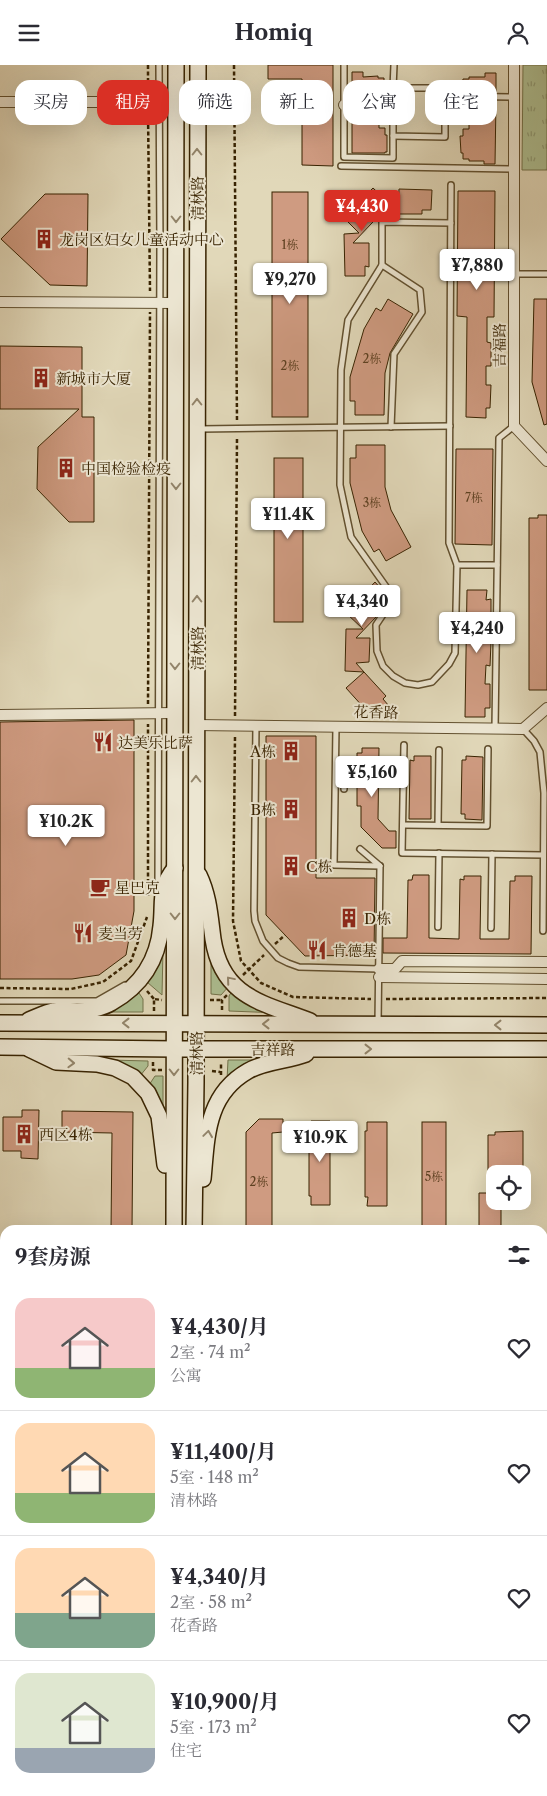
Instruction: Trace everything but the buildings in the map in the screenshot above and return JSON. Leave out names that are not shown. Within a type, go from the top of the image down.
[{"type":"main road","name":"清林路","points":[[174,1225],[176,65]]},
{"type":"main road","name":"清林路","points":[[194,1225],[198,65]]},
{"type":"main road","points":[[175,793],[181,811],[183,847],[185,852],[189,852],[196,828]]},
{"type":"main road","points":[[23,1023],[55,1010],[79,1011],[109,1004],[127,992],[149,969],[156,954],[161,926],[163,887],[175,868]]},
{"type":"main road","points":[[196,869],[208,899],[215,952],[225,973],[247,996],[264,1005],[319,1025]]},
{"type":"main road","name":"吉祥路","points":[[0,1023],[547,1025]]},
{"type":"main road","name":"吉祥路","points":[[0,1047],[547,1049]]},
{"type":"main road","points":[[25,1048],[56,1062],[97,1064],[115,1068],[134,1077],[148,1093],[159,1116],[168,1185],[174,1197]]},
{"type":"main road","points":[[194,1197],[203,1181],[208,1129],[216,1103],[227,1087],[248,1071],[319,1049]]},
{"type":"street","name":"吉福路","points":[[514,65],[514,427]]},
{"type":"street","points":[[0,102],[176,102]]},
{"type":"street","points":[[0,303],[176,303]]},
{"type":"street","points":[[514,427],[547,461]]},
{"type":"street","points":[[523,729],[547,708]]},
{"type":"street","points":[[0,715],[175,713]]},
{"type":"street","name":"花香路","points":[[196,725],[523,729]]},
{"type":"street","points":[[379,973],[395,969],[402,961],[547,963]]},
{"type":"street","points":[[379,973],[547,979]]},
{"type":"lane","points":[[0,1001],[97,1001],[130,982],[148,963],[158,921],[153,713],[158,65]]},
{"type":"lane","points":[[344,65],[346,106],[344,157],[393,157],[393,125]]},
{"type":"lane","points":[[393,80],[394,65]]},
{"type":"lane","points":[[497,97],[514,97]]},
{"type":"lane","points":[[393,136],[445,137],[445,125]]},
{"type":"lane","points":[[341,166],[514,169]]},
{"type":"lane","points":[[451,185],[451,223],[450,426],[449,543],[457,565],[454,653],[449,664],[432,682],[418,685],[405,683],[393,676],[383,666],[377,651],[376,625],[394,598],[351,537],[340,485],[341,370],[348,321],[382,265],[382,222],[451,223]]},
{"type":"lane","points":[[382,265],[420,290],[422,312],[394,354],[391,427]]},
{"type":"lane","points":[[514,274],[547,274]]},
{"type":"lane","points":[[197,429],[450,426]]},
{"type":"lane","points":[[495,729],[499,438],[514,427]]},
{"type":"lane","points":[[457,565],[497,565]]},
{"type":"lane","points":[[256,725],[254,911],[258,932],[269,950],[288,963],[299,967],[379,973]]},
{"type":"lane","points":[[336,726],[334,865],[380,866]]},
{"type":"lane","points":[[523,729],[534,741],[540,752],[545,793],[543,931]]},
{"type":"lane","points":[[404,745],[402,853],[543,855]]},
{"type":"lane","points":[[402,825],[487,826],[488,749]]},
{"type":"lane","points":[[438,825],[439,751]]},
{"type":"lane","points":[[336,759],[344,775],[344,789]]},
{"type":"lane","points":[[360,849],[380,866]]},
{"type":"lane","points":[[438,927],[439,853]]},
{"type":"lane","points":[[491,928],[492,854]]},
{"type":"lane","points":[[378,1025],[380,866]]},
{"type":"path","points":[[148,65],[148,80]]},
{"type":"path","points":[[234,65],[237,429],[233,921],[241,961],[261,983],[294,997],[378,999],[547,998]]},
{"type":"path","points":[[148,897],[153,713],[155,303],[149,125]]},
{"type":"path","points":[[0,988],[71,989],[103,982],[131,961],[148,916]]},
{"type":"path","points":[[222,1011],[222,1000],[248,969],[286,935]]},
{"type":"path","points":[[143,987],[154,999],[154,1011]]},
{"type":"path","points":[[154,999],[163,999]]},
{"type":"path","points":[[210,1000],[222,1000]]},
{"type":"path","points":[[153,1062],[153,1070],[163,1070]]},
{"type":"path","points":[[220,1082],[221,1063]]},
{"type":"path","points":[[212,1071],[220,1071]]},
{"type":"green space","points":[[523,65],[547,65],[547,170],[522,170]]},
{"type":"green space","points":[[211,946],[229,986],[221,995],[211,994]]},
{"type":"green space","points":[[163,950],[162,995],[147,982]]},
{"type":"green space","points":[[232,991],[280,1013],[229,1011],[229,996]]},
{"type":"green space","points":[[139,993],[143,999],[143,1012],[98,1012],[130,999]]},
{"type":"green space","points":[[110,1060],[148,1061],[148,1066],[140,1076],[127,1065]]},
{"type":"green space","points":[[228,1060],[267,1060],[227,1080]]},
{"type":"green space","points":[[155,1076],[163,1076],[163,1110],[158,1096],[149,1085]]},
{"type":"place","name":"龙岗区妇女儿童活动中心","points":[[44,239]]},
{"type":"place","name":"新城市大厦","points":[[41,378]]},
{"type":"place","name":"中国检验检疫","points":[[66,468]]},
{"type":"place","name":"达美乐比萨","points":[[103,742]]},
{"type":"place","name":"A栋","points":[[291,751]]},
{"type":"place","name":"B栋","points":[[291,809]]},
{"type":"place","name":"C栋","points":[[291,866]]},
{"type":"place","name":"星巴克","points":[[100,887]]},
{"type":"place","name":"D栋","points":[[349,918]]},
{"type":"place","name":"麦当劳","points":[[83,933]]},
{"type":"place","name":"肯德基","points":[[317,950]]},
{"type":"place","name":"西区4栋","points":[[24,1134]]}]
